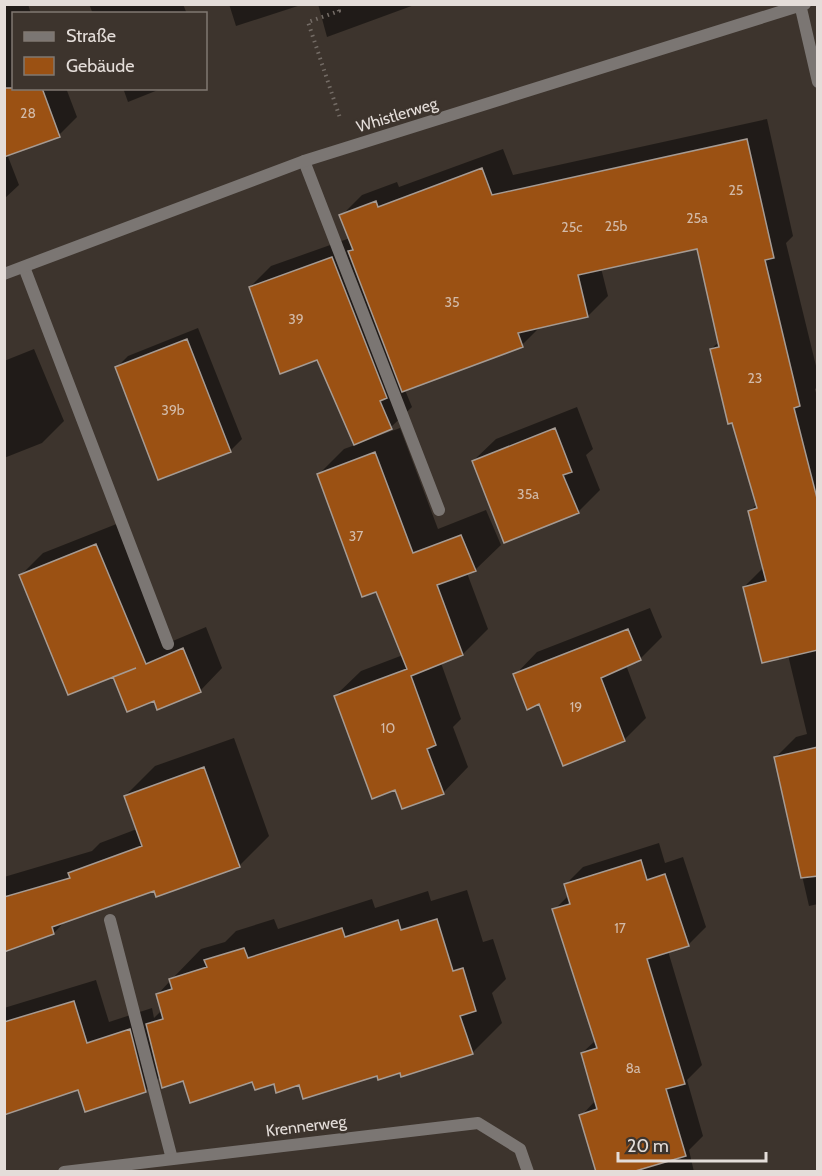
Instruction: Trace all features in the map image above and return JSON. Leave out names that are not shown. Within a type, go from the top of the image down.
[{"type":"street","name":"Whistlerweg","points":[[4,274],[304,161],[802,5]]},
{"type":"street","points":[[802,5],[818,82]]},
{"type":"street","points":[[304,161],[439,510]]},
{"type":"street","points":[[24,267],[168,644]]},
{"type":"street","points":[[110,920],[172,1159]]},
{"type":"street","name":"Krennerweg","points":[[64,1172],[478,1123],[520,1149],[528,1172]]},
{"type":"path","points":[[337,4],[339,11],[308,22],[350,147]]},
{"type":"building","points":[[4,88],[43,90],[60,137],[4,157]]},
{"type":"building","points":[[747,139],[774,258],[765,260],[800,406],[794,408],[818,502],[818,650],[762,663],[743,587],[766,581],[748,511],[757,508],[732,423],[728,424],[710,349],[719,347],[697,249],[578,275],[588,317],[518,333],[523,347],[402,392],[348,251],[353,250],[339,215],[376,201],[378,207],[482,168],[492,195]]},
{"type":"building","points":[[332,257],[387,398],[380,401],[392,429],[354,445],[317,360],[280,374],[249,287]]},
{"type":"building","points":[[187,339],[231,452],[158,480],[115,367]]},
{"type":"building","points":[[555,428],[572,472],[563,475],[579,513],[504,543],[472,461]]},
{"type":"building","points":[[375,452],[413,553],[461,535],[476,571],[437,585],[463,655],[411,676],[436,745],[427,749],[444,794],[402,809],[395,790],[372,799],[334,696],[407,669],[376,592],[362,597],[317,474]]},
{"type":"building","points":[[96,544],[146,664],[183,648],[201,692],[157,710],[154,701],[127,712],[113,677],[68,695],[19,575]]},
{"type":"building","points":[[628,629],[641,660],[601,678],[625,741],[563,766],[539,704],[527,710],[513,674]]},
{"type":"building","points":[[818,747],[818,876],[801,878],[774,757]]},
{"type":"building","points":[[204,767],[240,867],[156,897],[154,891],[52,927],[54,934],[4,952],[4,897],[70,878],[68,873],[142,846],[124,796]]},
{"type":"building","points":[[641,860],[647,880],[665,874],[689,946],[647,959],[685,1084],[666,1089],[686,1156],[632,1172],[596,1172],[579,1115],[597,1109],[581,1053],[597,1048],[552,909],[570,904],[564,884]]},
{"type":"building","points":[[437,919],[453,971],[463,968],[476,1011],[460,1016],[473,1054],[401,1077],[400,1073],[378,1080],[377,1076],[303,1099],[299,1085],[276,1093],[274,1084],[255,1090],[252,1082],[190,1103],[183,1081],[162,1088],[146,1024],[163,1019],[156,994],[172,989],[169,979],[207,967],[204,960],[244,948],[248,958],[342,928],[345,937],[398,920],[401,930]]},
{"type":"building","points":[[74,1001],[87,1043],[130,1029],[146,1092],[85,1112],[78,1090],[4,1115],[4,1022]]}]
